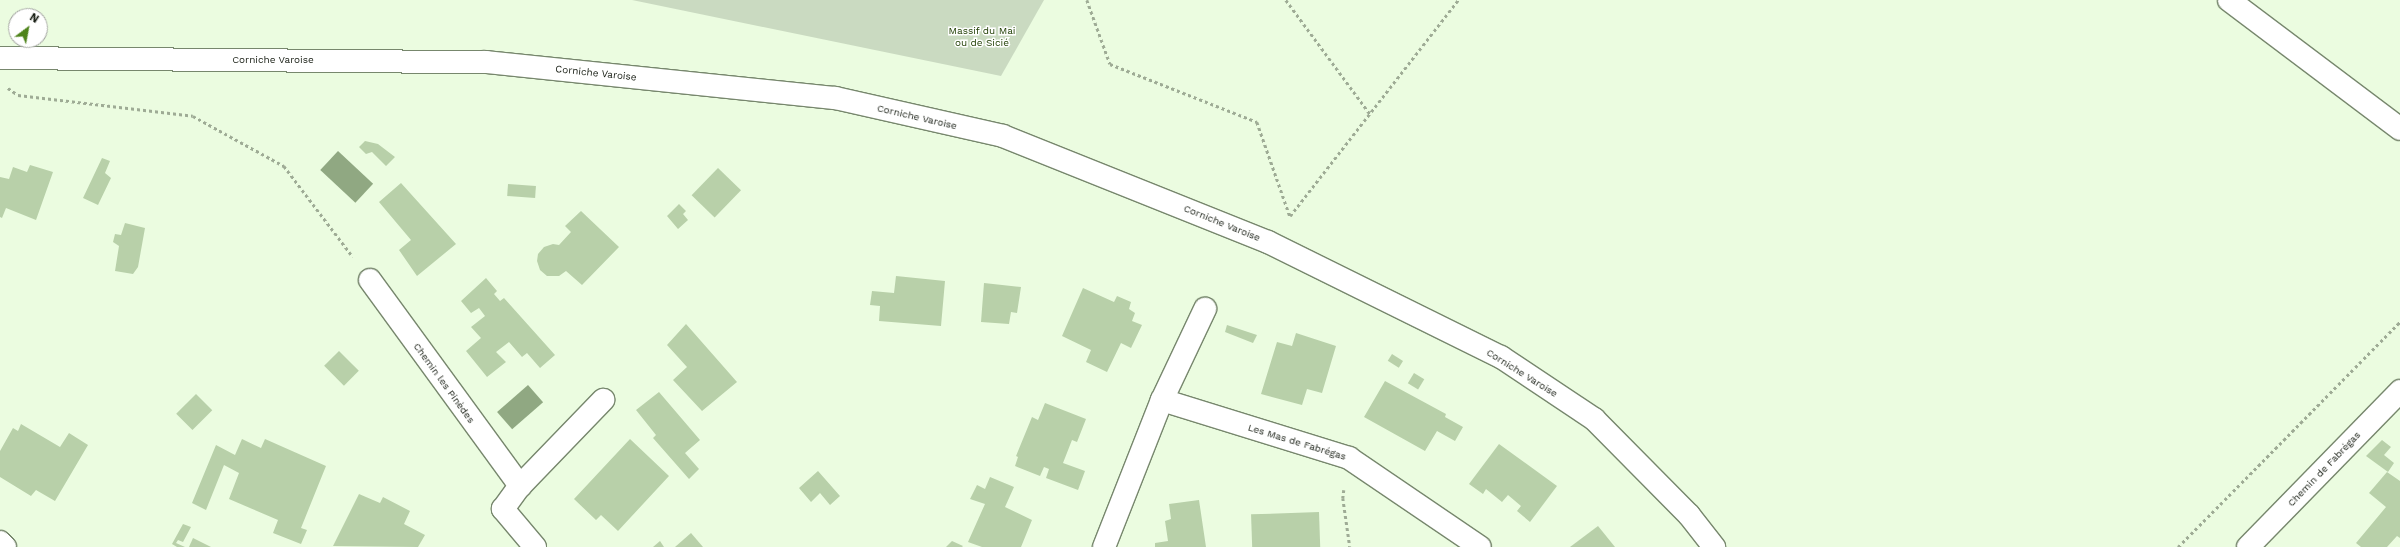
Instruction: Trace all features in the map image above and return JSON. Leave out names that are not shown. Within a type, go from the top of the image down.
[{"type":"street","points":[[2229,0],[2400,129]]},
{"type":"street","name":"Corniche Varoise","points":[[0,58],[486,62],[835,98],[1003,136],[1268,242],[1501,357],[1594,419],[1689,515],[1714,547]]},
{"type":"street","name":"Chemin les Pinèdes","points":[[370,280],[520,486]]},
{"type":"street","points":[[1104,547],[1162,400],[1205,309]]},
{"type":"street","name":"Chemin de Fabrégas","points":[[2248,547],[2400,392]]},
{"type":"street","points":[[535,547],[503,509],[520,486],[603,400]]},
{"type":"street","name":"Les Mas de Fabrégas","points":[[1162,400],[1350,458],[1480,547]]},
{"type":"street","points":[[0,542],[5,547]]},
{"type":"path","points":[[1087,0],[1110,64],[1257,122],[1290,216]]},
{"type":"path","points":[[1286,0],[1370,114]]},
{"type":"path","points":[[1268,242],[1290,216],[1458,0]]},
{"type":"path","points":[[6,86],[18,95],[193,116],[284,166],[370,280]]},
{"type":"path","points":[[2178,547],[2400,322]]},
{"type":"path","points":[[1350,458],[1343,498],[1350,547]]},
{"type":"green space","name":"Massif du Mai ou de Sicié","points":[[632,0],[1044,0],[1001,76]]},
{"type":"shaded area","points":[[338,151],[373,184],[355,203],[320,170]]},
{"type":"shaded area","points":[[528,385],[543,402],[512,429],[497,412]]},
{"type":"building","points":[[365,141],[378,144],[395,157],[386,166],[372,152],[366,154],[359,147]]},
{"type":"building","points":[[102,158],[110,161],[105,173],[111,178],[98,205],[83,198]]},
{"type":"building","points":[[30,165],[53,172],[36,220],[6,208],[2,218],[0,217],[0,177],[9,179],[13,167],[27,172]]},
{"type":"building","points":[[718,168],[741,190],[715,218],[692,195]]},
{"type":"building","points":[[401,183],[456,244],[417,276],[399,250],[411,240],[379,202]]},
{"type":"building","points":[[508,184],[536,186],[535,198],[507,196]]},
{"type":"building","points":[[679,204],[686,211],[683,214],[688,220],[678,229],[667,216]]},
{"type":"building","points":[[581,211],[619,247],[582,285],[566,271],[559,276],[547,276],[540,270],[537,261],[538,254],[544,247],[553,244],[559,245],[571,232],[565,226]]},
{"type":"building","points":[[125,223],[145,228],[138,267],[133,274],[115,271],[119,246],[113,242],[115,234],[121,235]]},
{"type":"building","points":[[896,276],[945,281],[941,326],[879,321],[880,306],[870,305],[872,291],[894,293]]},
{"type":"building","points":[[486,278],[497,291],[494,294],[500,301],[504,298],[555,355],[540,368],[527,353],[522,357],[509,342],[496,352],[506,362],[487,377],[466,351],[481,338],[471,327],[485,316],[479,308],[471,313],[461,301]]},
{"type":"building","points":[[984,283],[1021,287],[1017,313],[1011,312],[1009,324],[981,322]]},
{"type":"building","points":[[1083,288],[1114,302],[1117,296],[1131,302],[1129,309],[1135,313],[1132,321],[1142,325],[1131,348],[1121,343],[1107,372],[1086,362],[1091,350],[1062,336]]},
{"type":"building","points":[[686,324],[737,382],[702,411],[673,380],[687,367],[667,345]]},
{"type":"building","points":[[1227,325],[1257,335],[1253,343],[1225,332]]},
{"type":"building","points":[[1296,333],[1336,346],[1322,393],[1307,389],[1302,405],[1261,394],[1277,342],[1292,346]]},
{"type":"building","points":[[339,351],[359,371],[344,386],[324,366]]},
{"type":"building","points":[[1392,354],[1403,361],[1399,368],[1388,361]]},
{"type":"building","points":[[1414,373],[1424,379],[1418,389],[1408,383]]},
{"type":"building","points":[[1385,381],[1446,414],[1445,417],[1463,427],[1455,441],[1437,431],[1425,451],[1364,417]]},
{"type":"building","points":[[659,392],[700,440],[685,453],[699,469],[689,479],[653,438],[656,435],[636,410]]},
{"type":"building","points":[[196,394],[212,410],[192,430],[176,414]]},
{"type":"building","points":[[1045,403],[1086,419],[1077,442],[1072,440],[1063,463],[1085,471],[1078,490],[1046,478],[1049,469],[1044,467],[1040,476],[1015,466],[1018,457],[1016,456],[1032,417],[1038,420]]},
{"type":"building","points":[[21,424],[60,447],[69,433],[88,445],[55,501],[36,490],[31,496],[0,477],[0,451],[13,428],[18,431]]},
{"type":"building","points":[[242,439],[261,448],[265,439],[326,466],[301,528],[307,530],[301,544],[273,533],[278,520],[229,499],[239,473],[224,465],[206,510],[192,503],[216,445],[235,455]]},
{"type":"building","points":[[630,439],[669,476],[618,531],[601,515],[596,520],[574,499]]},
{"type":"building","points":[[2382,440],[2391,447],[2384,455],[2394,463],[2388,472],[2366,456]]},
{"type":"building","points":[[1499,444],[1557,486],[1530,522],[1517,511],[1521,506],[1508,495],[1502,502],[1486,489],[1483,494],[1469,484]]},
{"type":"building","points":[[818,471],[840,496],[830,505],[820,493],[811,502],[799,488]]},
{"type":"building","points":[[2387,472],[2400,481],[2400,538],[2397,536],[2387,547],[2361,547],[2356,543],[2386,507],[2369,493]]},
{"type":"building","points":[[990,477],[1014,487],[1005,507],[1032,520],[1021,547],[982,547],[968,542],[985,504],[970,499],[977,485],[985,489]]},
{"type":"building","points":[[359,494],[380,503],[383,497],[410,511],[404,524],[425,535],[418,547],[333,546]]},
{"type":"building","points":[[1199,500],[1206,547],[1155,547],[1155,543],[1168,541],[1165,521],[1171,519],[1169,504]]},
{"type":"building","points":[[1319,512],[1320,547],[1252,547],[1251,514]]},
{"type":"building","points":[[183,524],[191,527],[183,542],[178,540],[176,543],[185,547],[177,547],[172,544]]},
{"type":"building","points":[[1598,526],[1615,547],[1570,547]]},
{"type":"building","points":[[691,533],[703,547],[675,547]]},
{"type":"building","points":[[193,538],[211,547],[189,547]]},
{"type":"building","points":[[660,541],[664,547],[653,547]]},
{"type":"building","points":[[952,541],[963,546],[946,547]]}]
